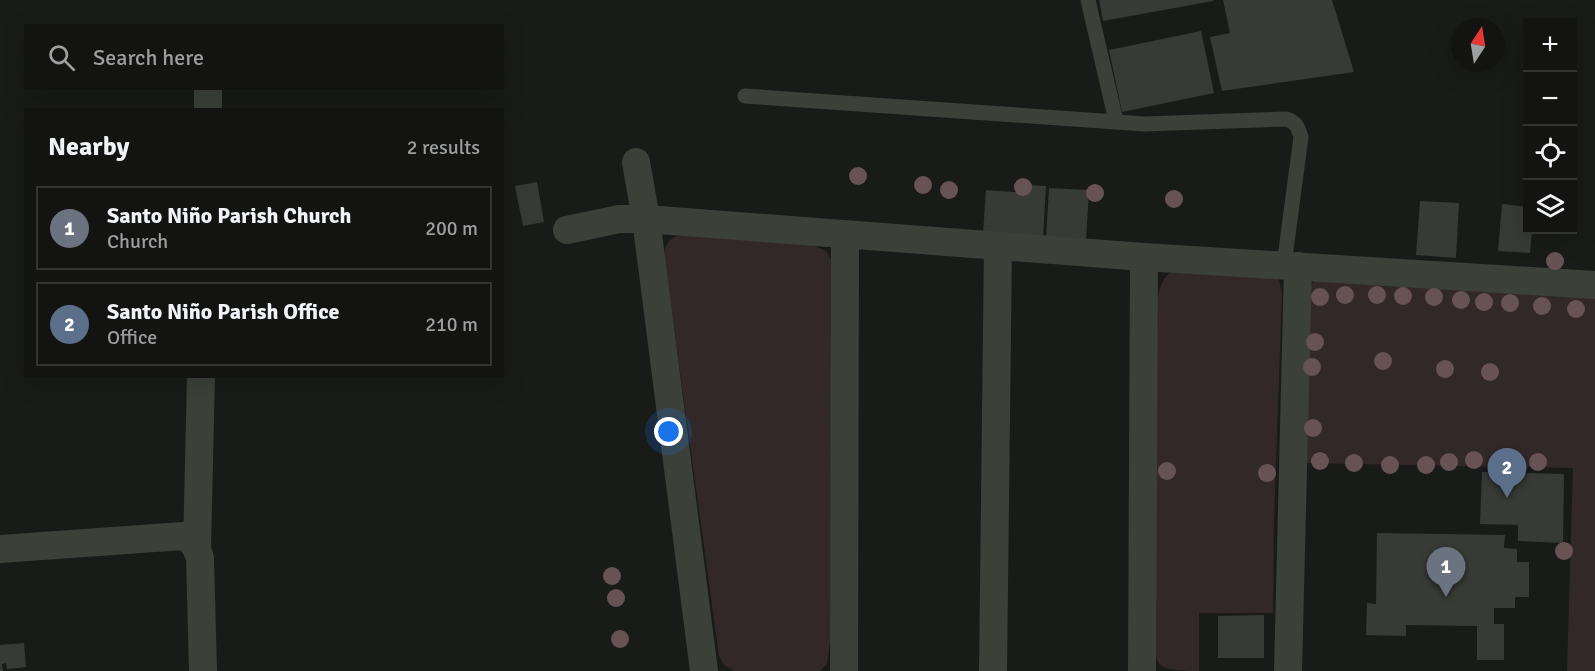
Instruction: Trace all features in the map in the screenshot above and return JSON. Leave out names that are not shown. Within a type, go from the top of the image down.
[{"type":"street","points":[[208,90],[208,108]]},
{"type":"street","points":[[636,162],[646,219],[704,671]]},
{"type":"street","points":[[567,230],[620,219],[646,219],[998,246],[1595,285]]},
{"type":"street","points":[[844,671],[845,235]]},
{"type":"street","points":[[993,671],[998,246]]},
{"type":"street","points":[[1142,671],[1144,256]]},
{"type":"street","points":[[1288,671],[1291,265]]},
{"type":"street","points":[[201,378],[197,548],[200,558],[203,671]]},
{"type":"street","points":[[0,549],[183,536],[191,540],[197,548]]},
{"type":"lane","points":[[1089,0],[1116,121]]},
{"type":"lane","points":[[745,96],[1145,124],[1286,119],[1293,121],[1299,127],[1301,137],[1291,265]]},
{"type":"shaded area","points":[[680,235],[812,245],[826,251],[832,262],[830,642],[827,664],[820,671],[734,671],[724,665],[719,656],[664,254],[669,242]]},
{"type":"shaded area","points":[[1176,268],[1273,273],[1279,281],[1282,293],[1273,613],[1199,613],[1199,671],[1165,667],[1156,658],[1156,306],[1162,284]]},
{"type":"shaded area","points":[[1314,281],[1595,295],[1595,671],[1567,671],[1573,468],[1303,463],[1308,290]]},
{"type":"building","points":[[1099,0],[1213,0],[1213,1],[1103,21]]},
{"type":"building","points":[[1223,0],[1332,0],[1354,72],[1222,91],[1210,37],[1230,33]]},
{"type":"building","points":[[1201,31],[1214,93],[1122,112],[1109,50]]},
{"type":"building","points":[[537,182],[544,222],[523,226],[515,186]]},
{"type":"building","points":[[1028,185],[1046,186],[1043,238],[983,234],[986,190],[1028,193]]},
{"type":"building","points":[[1049,188],[1089,190],[1086,240],[1046,238]]},
{"type":"building","points":[[1420,201],[1459,203],[1456,258],[1416,255]]},
{"type":"building","points":[[1502,204],[1523,206],[1523,234],[1532,234],[1530,253],[1498,251]]},
{"type":"building","points":[[1482,472],[1564,474],[1563,543],[1518,541],[1518,525],[1480,524]]},
{"type":"building","points":[[1377,533],[1505,535],[1504,548],[1517,549],[1517,562],[1529,562],[1529,597],[1515,597],[1515,608],[1494,608],[1494,624],[1504,624],[1504,660],[1477,660],[1477,626],[1406,625],[1406,636],[1366,635],[1367,603],[1376,604]]},
{"type":"building","points":[[1264,615],[1264,658],[1218,658],[1218,616]]},
{"type":"building","points":[[24,643],[26,667],[7,669],[6,663],[2,664],[3,671],[0,671],[0,645]]},
{"type":"place","name":"Santo Niño Parish Office","points":[[1507,498]]},
{"type":"place","name":"Santo Niño Parish Church","points":[[1446,597]]}]
